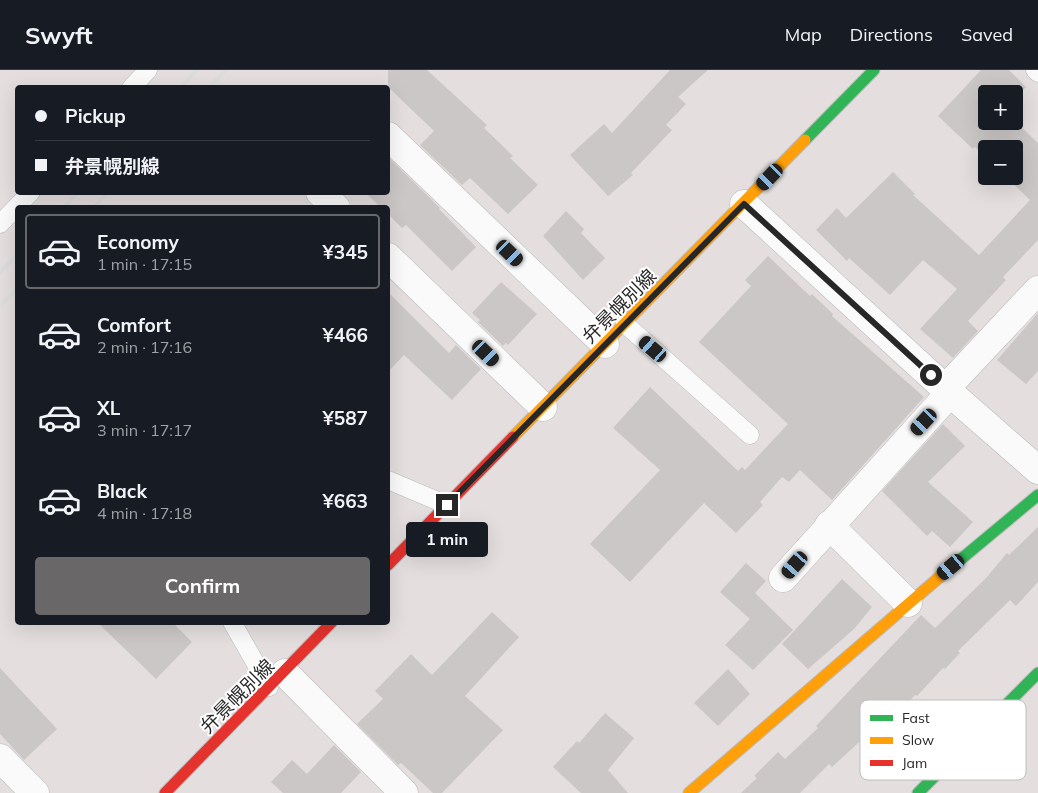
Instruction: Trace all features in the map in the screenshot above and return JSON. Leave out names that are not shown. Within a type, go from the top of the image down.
[{"type":"main road","name":"弁景幌別線","points":[[390,563],[874,70]]},
{"type":"main road","points":[[689,793],[908,603],[1038,494]]},
{"type":"main road","name":"弁景幌別線","points":[[165,793],[329,625]]},
{"type":"main road","points":[[1011,700],[1038,673]]},
{"type":"main road","points":[[918,793],[931,780]]},
{"type":"street","points":[[390,138],[605,344]]},
{"type":"street","points":[[323,195],[333,205]]},
{"type":"street","points":[[744,204],[1038,470]]},
{"type":"street","points":[[390,259],[543,407]]},
{"type":"street","points":[[783,578],[1038,290]]},
{"type":"street","points":[[829,525],[908,603]]},
{"type":"street","points":[[277,680],[404,793]]},
{"type":"street","points":[[0,758],[35,793]]},
{"type":"lane","points":[[134,85],[148,70]]},
{"type":"lane","points":[[1035,70],[1038,73]]},
{"type":"lane","points":[[18,205],[28,195]]},
{"type":"lane","points":[[0,224],[15,209]]},
{"type":"lane","points":[[625,324],[750,435]]},
{"type":"lane","points":[[390,481],[447,505]]},
{"type":"lane","points":[[234,625],[277,680]]},
{"type":"building","points":[[388,70],[427,70],[487,125],[484,128],[513,156],[510,158],[538,185],[508,214],[470,178],[462,185],[420,145],[434,131],[388,85]]},
{"type":"building","points":[[670,70],[708,70],[678,97],[686,104],[666,125],[672,130],[631,173],[633,175],[608,196],[570,155],[604,124],[612,133]]},
{"type":"building","points":[[981,70],[1009,70],[1026,87],[1023,90],[1023,85],[978,85],[978,130],[1023,129],[1038,143],[1038,240],[1003,277],[1006,280],[968,321],[978,331],[953,358],[920,329],[957,289],[923,260],[890,295],[849,258],[847,261],[816,230],[837,208],[846,218],[893,172],[915,194],[913,195],[979,255],[1030,200],[1014,185],[1023,185],[1023,140],[978,140],[978,150],[975,147],[973,149],[938,116]]},
{"type":"building","points":[[390,159],[440,208],[476,247],[452,271],[406,225],[402,228],[390,216],[390,205],[378,205],[368,195],[390,195]]},
{"type":"building","points":[[566,211],[584,229],[581,233],[605,258],[583,280],[543,236]]},
{"type":"building","points":[[768,256],[810,296],[812,294],[833,314],[832,316],[924,397],[832,500],[800,470],[789,482],[782,477],[760,502],[763,505],[736,533],[704,503],[630,582],[590,544],[660,470],[613,428],[650,387],[738,471],[742,467],[745,470],[788,424],[699,342],[751,286],[745,280]]},
{"type":"building","points":[[501,282],[537,314],[508,345],[506,343],[503,346],[478,322],[480,320],[472,313]]},
{"type":"building","points":[[390,294],[449,353],[456,345],[481,369],[452,400],[404,355],[390,370]]},
{"type":"building","points":[[1038,313],[1038,371],[1026,384],[997,360]]},
{"type":"building","points":[[943,424],[965,446],[928,482],[973,522],[950,547],[932,531],[927,536],[882,491]]},
{"type":"building","points":[[1038,527],[1038,582],[1016,606],[1010,600],[958,651],[960,653],[917,696],[915,695],[910,700],[860,700],[860,741],[832,767],[829,764],[800,793],[741,793],[757,778],[754,776],[778,752],[785,759],[818,728],[816,726],[921,615],[935,628],[986,578],[1007,553],[1009,555]]},
{"type":"building","points":[[746,563],[766,581],[755,593],[793,630],[753,670],[725,645],[750,619],[720,592]]},
{"type":"building","points":[[842,579],[872,607],[854,629],[808,669],[782,644]]},
{"type":"building","points":[[492,612],[519,637],[465,696],[503,730],[442,793],[433,793],[401,763],[398,765],[357,724],[383,699],[375,691],[411,654],[432,675]]},
{"type":"building","points":[[100,625],[175,625],[192,642],[156,679]]},
{"type":"building","points":[[0,668],[57,729],[24,760],[0,734]]},
{"type":"building","points":[[728,669],[750,694],[718,726],[694,703]]},
{"type":"building","points":[[605,713],[634,738],[608,770],[628,793],[581,793],[553,767],[577,741],[579,743]]},
{"type":"building","points":[[334,745],[361,772],[341,793],[283,793],[271,782],[292,760],[307,774]]},
{"type":"railway","points":[[183,85],[197,70]]},
{"type":"railway","points":[[212,85],[226,70]]},
{"type":"railway","points":[[66,205],[75,195]]},
{"type":"railway","points":[[96,205],[105,195]]},
{"type":"railway","points":[[0,272],[15,257]]},
{"type":"railway","points":[[0,306],[15,291]]},
{"type":"traffic: fast","points":[[805,140],[874,70]]},
{"type":"traffic: fast","points":[[942,575],[1038,495]]},
{"type":"traffic: fast","points":[[1011,700],[1038,673]]},
{"type":"traffic: fast","points":[[918,793],[931,780]]},
{"type":"traffic: slow","points":[[513,437],[805,140]]},
{"type":"traffic: slow","points":[[689,793],[942,575]]},
{"type":"traffic: jam","points":[[390,563],[513,437]]},
{"type":"traffic: jam","points":[[165,793],[329,625]]},
{"type":"route","points":[[447,505],[744,204],[931,375]]}]
